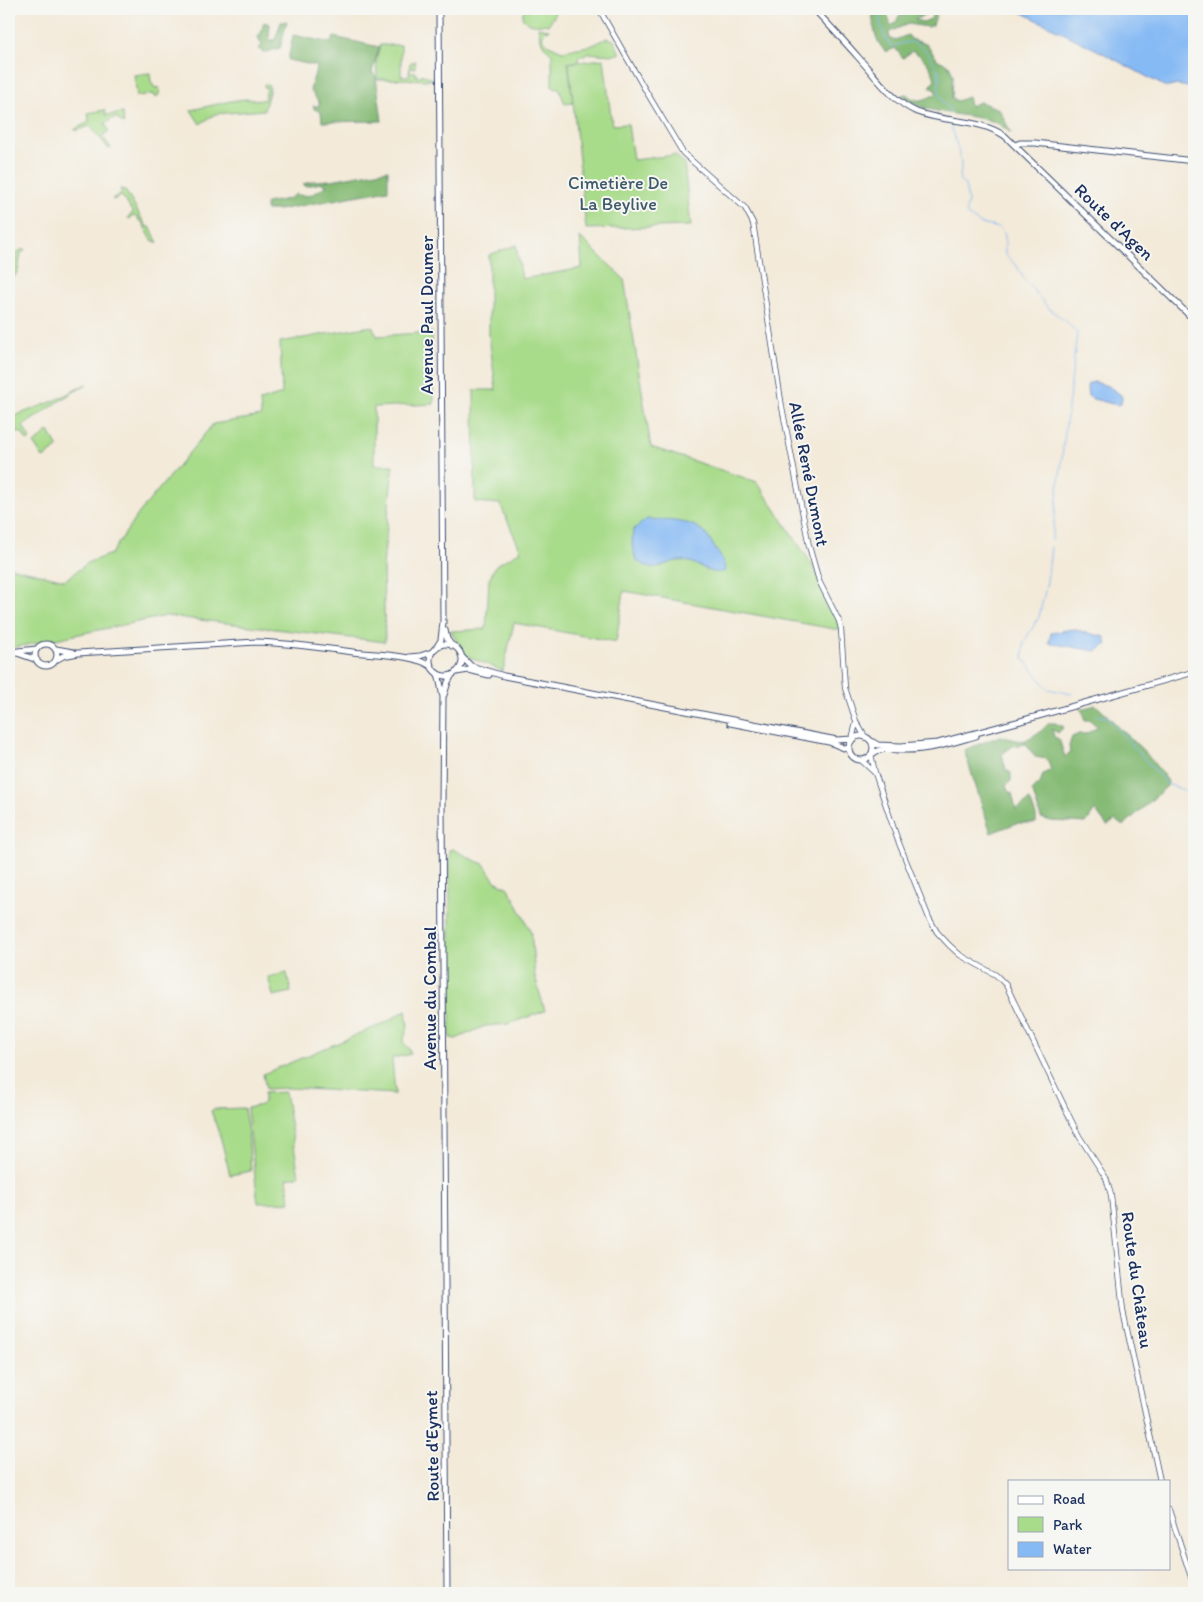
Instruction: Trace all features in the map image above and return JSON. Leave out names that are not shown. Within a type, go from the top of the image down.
[{"type":"main road","name":"Avenue Paul Doumer","points":[[439,9],[443,622]]},
{"type":"main road","name":"Route d'Agen","points":[[814,9],[886,88],[910,109],[930,116],[989,127],[1005,136],[1194,320]]},
{"type":"main road","points":[[1016,146],[1029,144],[1194,161]]},
{"type":"main road","points":[[1026,156],[1025,151],[1029,144]]},
{"type":"main road","points":[[443,622],[447,639],[471,666],[504,676],[838,740],[852,739],[858,736],[865,737],[878,745],[901,746],[938,743],[1194,673]]},
{"type":"main road","points":[[432,667],[431,657],[441,640],[443,622]]},
{"type":"main road","points":[[12,652],[47,666],[64,656],[78,653],[256,642],[290,644],[420,661],[432,667],[437,673],[444,697]]},
{"type":"main road","points":[[36,660],[35,652],[40,645],[47,643],[56,649],[78,653]]},
{"type":"main road","points":[[399,657],[420,656],[444,645],[452,646]]},
{"type":"main road","points":[[12,652],[37,649]]},
{"type":"main road","points":[[56,649],[58,654],[56,660]]},
{"type":"main road","points":[[444,697],[448,682],[461,665],[462,657]]},
{"type":"main road","points":[[437,673],[445,676],[469,670],[519,682],[821,740],[837,744],[848,750],[853,758],[861,760],[867,759],[878,750],[918,750],[939,747],[1194,673]]},
{"type":"main road","name":"Avenue du Combal","points":[[444,697],[445,1298]]},
{"type":"main road","points":[[848,750],[852,739]]},
{"type":"main road","points":[[871,741],[873,747],[872,754]]},
{"type":"main road","name":"Route d'Eymet","points":[[445,1298],[447,1593]]},
{"type":"street","name":"Allée René Dumont","points":[[599,9],[683,153],[745,208],[753,225],[782,407],[809,546],[818,581],[839,621],[845,688],[856,721],[865,737]]},
{"type":"street","points":[[852,739],[856,721]]},
{"type":"street","name":"Route du Château","points":[[872,754],[875,773],[929,918],[937,932],[948,945],[960,955],[996,974],[1006,985],[1079,1136],[1106,1178],[1111,1195],[1124,1311],[1160,1480]]},
{"type":"street","points":[[861,760],[875,773]]},
{"type":"street","points":[[1170,1513],[1194,1586]]},
{"type":"green space","points":[[913,8],[929,9],[927,13],[915,20],[923,22],[931,19],[934,9],[938,9],[933,25],[928,27],[908,24],[889,32],[890,39],[895,40],[908,35],[911,39],[926,44],[938,60],[949,65],[953,75],[952,98],[957,101],[968,97],[970,106],[980,102],[999,109],[1011,133],[995,122],[933,110],[910,102],[902,95],[906,94],[914,99],[921,100],[937,94],[930,87],[935,80],[934,76],[927,63],[916,53],[912,51],[903,58],[895,48],[886,52],[882,48],[877,38],[872,9],[885,9],[891,26],[896,23],[898,17],[905,10]]},
{"type":"green space","points":[[524,9],[554,9],[555,15],[548,25],[530,23],[522,17]]},
{"type":"green space","points":[[287,21],[280,48],[263,53],[259,49],[262,45],[258,37],[264,22],[270,24],[269,40],[275,40],[281,22]]},
{"type":"green space","points":[[538,27],[549,29],[548,31],[545,30],[542,38],[549,45],[562,51],[593,45],[607,38],[614,40],[620,54],[587,53],[585,56],[579,56],[578,61],[568,63],[573,103],[565,104],[559,88],[552,87],[552,54],[542,42]]},
{"type":"green space","points":[[293,35],[331,43],[334,37],[379,47],[372,72],[376,77],[382,121],[322,122],[321,112],[314,109],[313,106],[319,106],[319,102],[310,90],[317,66],[288,60]]},
{"type":"green space","points":[[380,45],[401,45],[401,76],[409,76],[410,63],[415,61],[415,68],[410,68],[410,72],[416,72],[416,76],[422,76],[422,74],[432,79],[436,77],[437,80],[377,79],[376,61]]},
{"type":"green space","name":"Cimetière De La Beylive","points":[[604,59],[612,125],[628,124],[633,160],[675,155],[684,163],[691,226],[586,229],[569,63]]},
{"type":"green space","points":[[150,73],[151,82],[155,88],[159,87],[158,96],[155,97],[154,94],[137,96],[134,75]]},
{"type":"green space","points":[[264,84],[270,88],[264,110],[215,114],[200,124],[191,110],[245,99],[264,100],[267,88],[264,87]]},
{"type":"green space","points":[[105,110],[106,115],[123,113],[124,124],[115,117],[105,124],[109,131],[102,136],[111,148],[109,149],[90,126],[76,131],[75,129],[89,122],[88,113]]},
{"type":"green space","points":[[388,170],[388,190],[278,210],[266,210],[266,203],[288,199],[296,194],[308,195],[327,185],[322,183],[305,186],[303,184]]},
{"type":"green space","points":[[120,189],[125,190],[146,226],[151,228],[158,243],[152,240],[141,221],[138,220],[139,218],[134,216],[129,219],[128,217],[133,213],[122,196],[112,199],[122,193]]},
{"type":"green space","points":[[580,237],[624,279],[651,447],[757,482],[813,566],[841,629],[624,591],[616,642],[514,623],[503,671],[464,655],[451,631],[486,629],[489,579],[496,565],[521,551],[500,504],[475,502],[474,390],[496,390],[489,336],[489,255],[516,245],[522,279],[582,268]]},
{"type":"green space","points":[[24,248],[25,250],[21,253],[18,271],[9,286],[9,254],[15,254]]},
{"type":"green space","points":[[372,326],[377,336],[432,332],[434,404],[374,407],[374,465],[393,465],[383,566],[385,642],[166,616],[17,647],[9,645],[9,567],[65,580],[89,562],[111,554],[139,513],[213,424],[261,416],[260,401],[282,394],[280,342]]},
{"type":"green space","points":[[86,384],[23,426],[30,439],[27,441],[22,433],[16,432],[18,430],[14,423],[9,425],[9,418],[54,401]]},
{"type":"green space","points":[[49,431],[58,448],[43,458],[34,444]]},
{"type":"green space","points":[[1096,705],[1145,752],[1168,781],[1167,786],[1123,826],[1115,820],[1107,826],[1095,810],[1086,823],[1051,821],[1041,818],[1032,790],[1040,784],[1043,774],[1051,770],[1047,759],[1035,757],[1026,744],[1013,746],[1002,754],[1006,770],[1011,773],[1011,781],[1006,786],[1008,791],[1012,793],[1016,810],[1030,800],[1036,816],[1036,823],[1017,823],[991,833],[964,750],[1000,736],[1020,741],[1026,740],[1041,731],[1049,723],[1055,723],[1064,727],[1058,733],[1052,729],[1054,737],[1059,739],[1065,757],[1070,752],[1069,746],[1072,737],[1086,734],[1098,727],[1090,720],[1084,720],[1084,714],[1080,709]]},
{"type":"green space","points":[[453,849],[484,864],[495,881],[507,887],[513,896],[531,932],[535,977],[545,1011],[508,1024],[485,1026],[456,1039],[450,1038],[450,850]]},
{"type":"green space","points":[[287,973],[291,992],[273,996],[268,977]]},
{"type":"green space","points":[[406,1010],[408,1027],[403,1042],[411,1054],[392,1058],[395,1094],[288,1088],[266,1089],[263,1074],[383,1024]]},
{"type":"green space","points":[[285,1092],[299,1176],[287,1178],[290,1202],[258,1203],[247,1108],[261,1105],[264,1102],[264,1093]]},
{"type":"green space","points":[[244,1108],[251,1171],[230,1175],[221,1139],[211,1111],[214,1109]]},
{"type":"water","points":[[1015,9],[1194,9],[1194,88],[1177,85],[1166,87]]},
{"type":"water","points":[[1095,382],[1108,386],[1121,395],[1121,404],[1117,405],[1088,396],[1087,386],[1089,383]]},
{"type":"water","points":[[647,519],[681,522],[700,529],[705,533],[721,558],[725,571],[709,571],[684,561],[651,567],[636,560],[632,546],[633,530]]},
{"type":"water","points":[[1072,629],[1105,637],[1107,644],[1096,651],[1049,643],[1051,633]]},
{"type":"waterway","points":[[879,9],[882,30],[886,39],[893,47],[913,42],[923,48],[930,57],[938,70],[939,93],[943,102],[950,110],[949,114]]},
{"type":"waterway","points":[[948,122],[958,148],[961,168],[960,180],[965,185],[968,202],[967,215],[981,224],[1000,228],[1005,235],[1005,255],[1017,266],[1024,279],[1049,309],[1067,322],[1077,333],[1052,540]]},
{"type":"waterway","points":[[1051,547],[1047,582],[1039,617],[1024,642],[1023,658],[1048,689],[1072,694]]},
{"type":"waterway","points":[[1096,714],[1100,717],[1106,716],[1167,784],[1194,794]]}]
